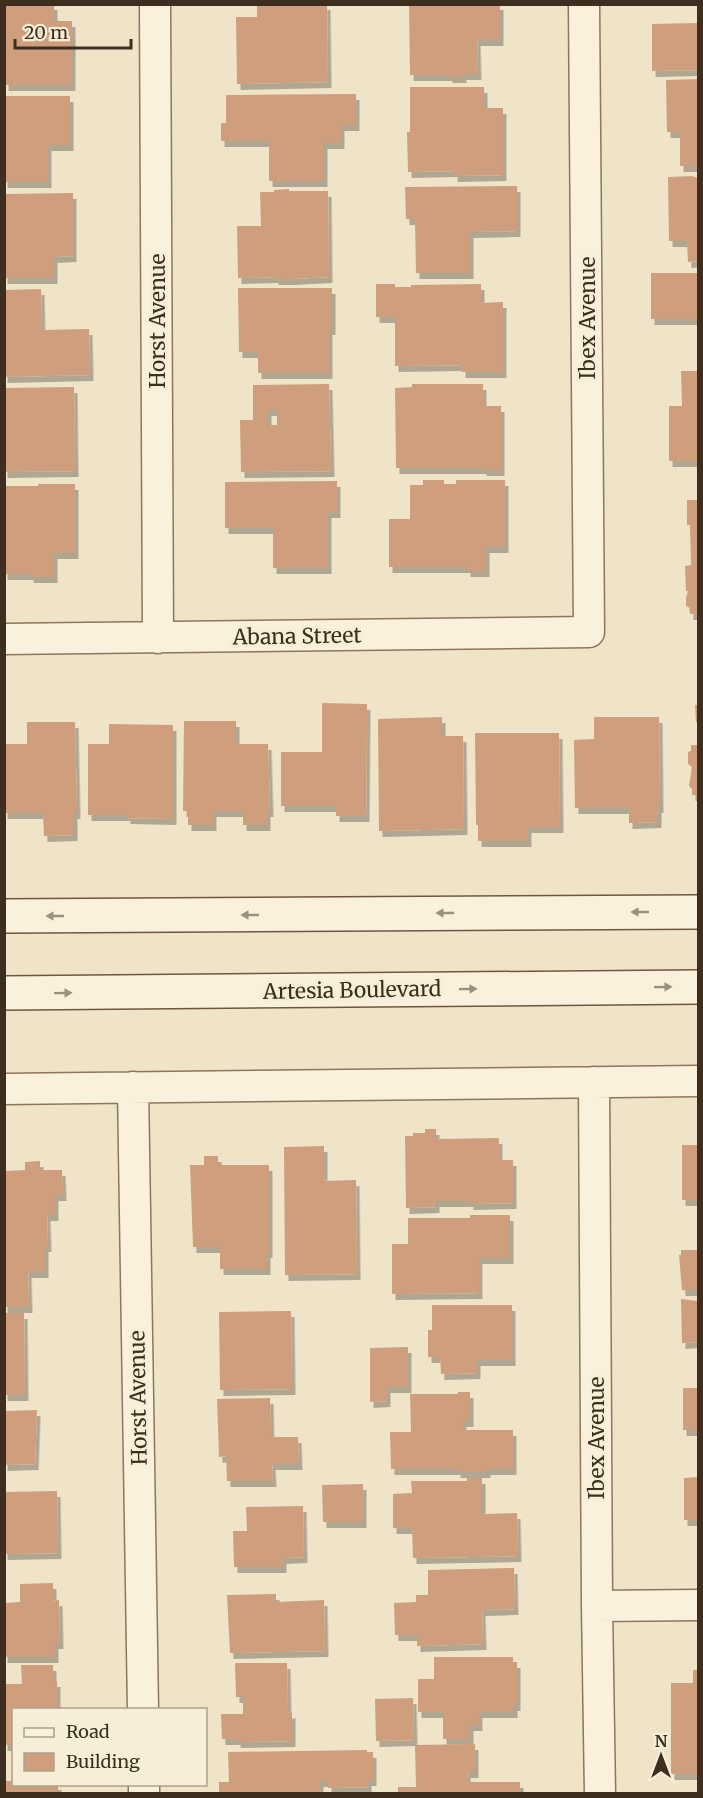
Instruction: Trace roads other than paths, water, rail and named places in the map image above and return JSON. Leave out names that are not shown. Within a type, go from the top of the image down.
[{"type":"main road","points":[[4,916],[699,912]]},
{"type":"main road","name":"Artesia Boulevard","points":[[4,993],[699,987]]},
{"type":"street","name":"Horst Avenue","points":[[155,4],[158,638]]},
{"type":"street","name":"Ibex Avenue","points":[[584,4],[589,632]]},
{"type":"street","name":"Abana Street","points":[[4,639],[589,632]]},
{"type":"street","points":[[4,1089],[699,1081]]},
{"type":"street","name":"Ibex Avenue","points":[[594,1082],[600,1794]]},
{"type":"street","name":"Horst Avenue","points":[[133,1087],[143,1708]]},
{"type":"street","points":[[597,1606],[699,1605]]}]
